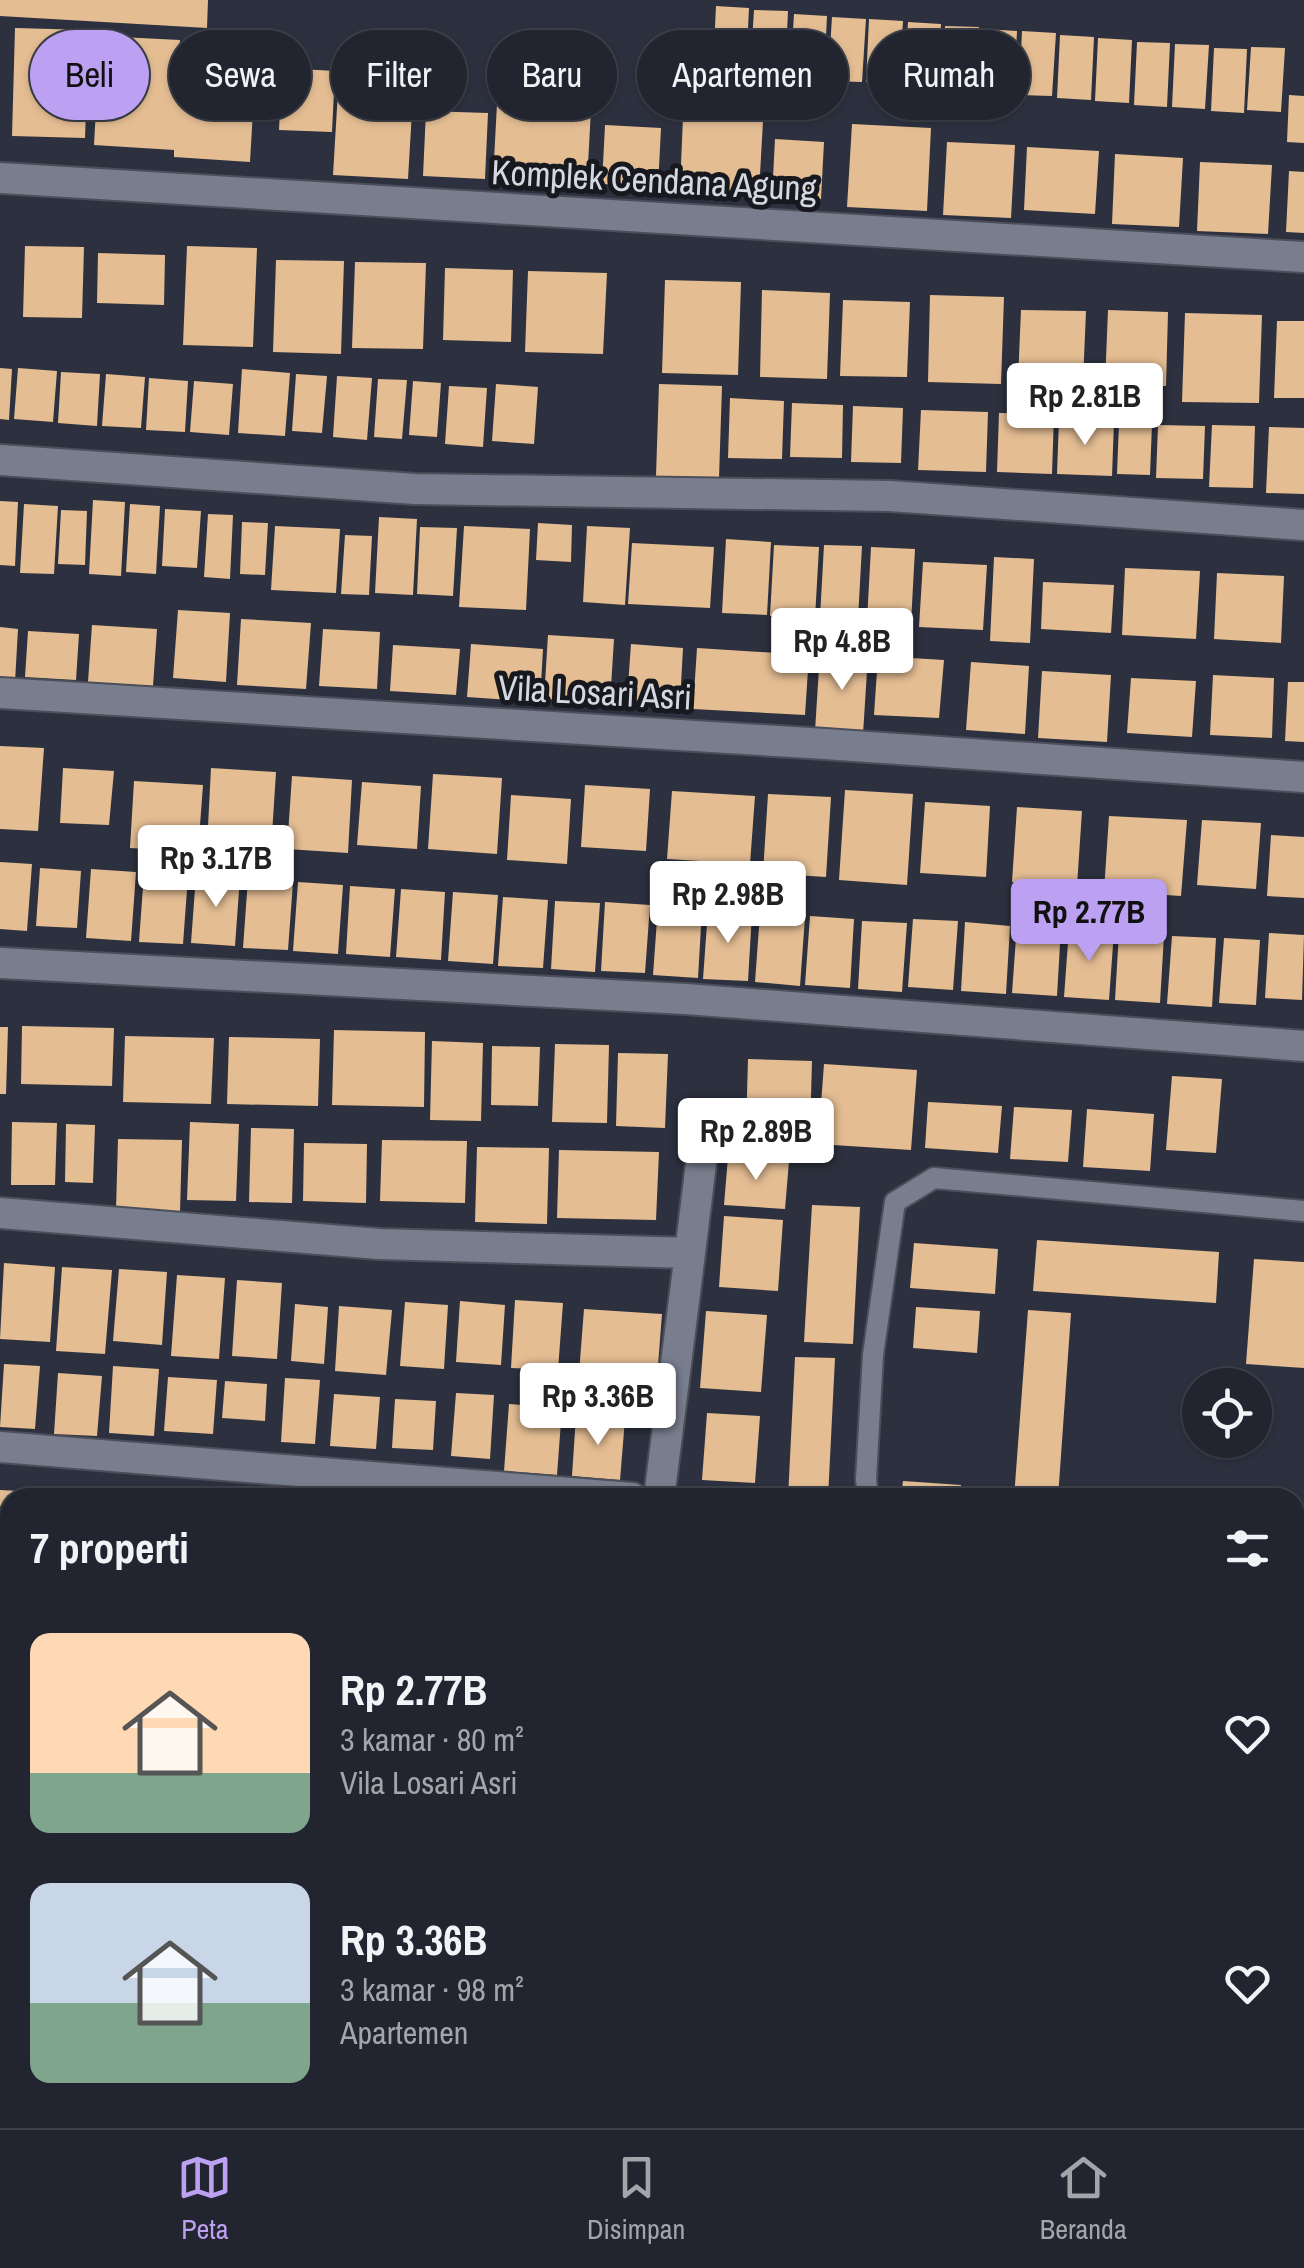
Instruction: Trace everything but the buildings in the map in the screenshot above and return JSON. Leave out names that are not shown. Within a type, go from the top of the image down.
[{"type":"street","name":"Komplek Cendana Agung","points":[[0,178],[1304,257]]},
{"type":"street","points":[[0,460],[415,488],[890,496],[1304,524]]},
{"type":"street","name":"Vila Losari Asri","points":[[0,694],[825,744],[1304,778]]},
{"type":"street","points":[[0,963],[686,999],[1304,1046]]},
{"type":"street","points":[[660,1488],[705,1132]]},
{"type":"street","points":[[0,1213],[379,1244],[690,1252]]},
{"type":"street","points":[[0,1447],[508,1488]]},
{"type":"lane","points":[[867,1488],[873,1355],[895,1202],[934,1178],[1304,1210]]}]
